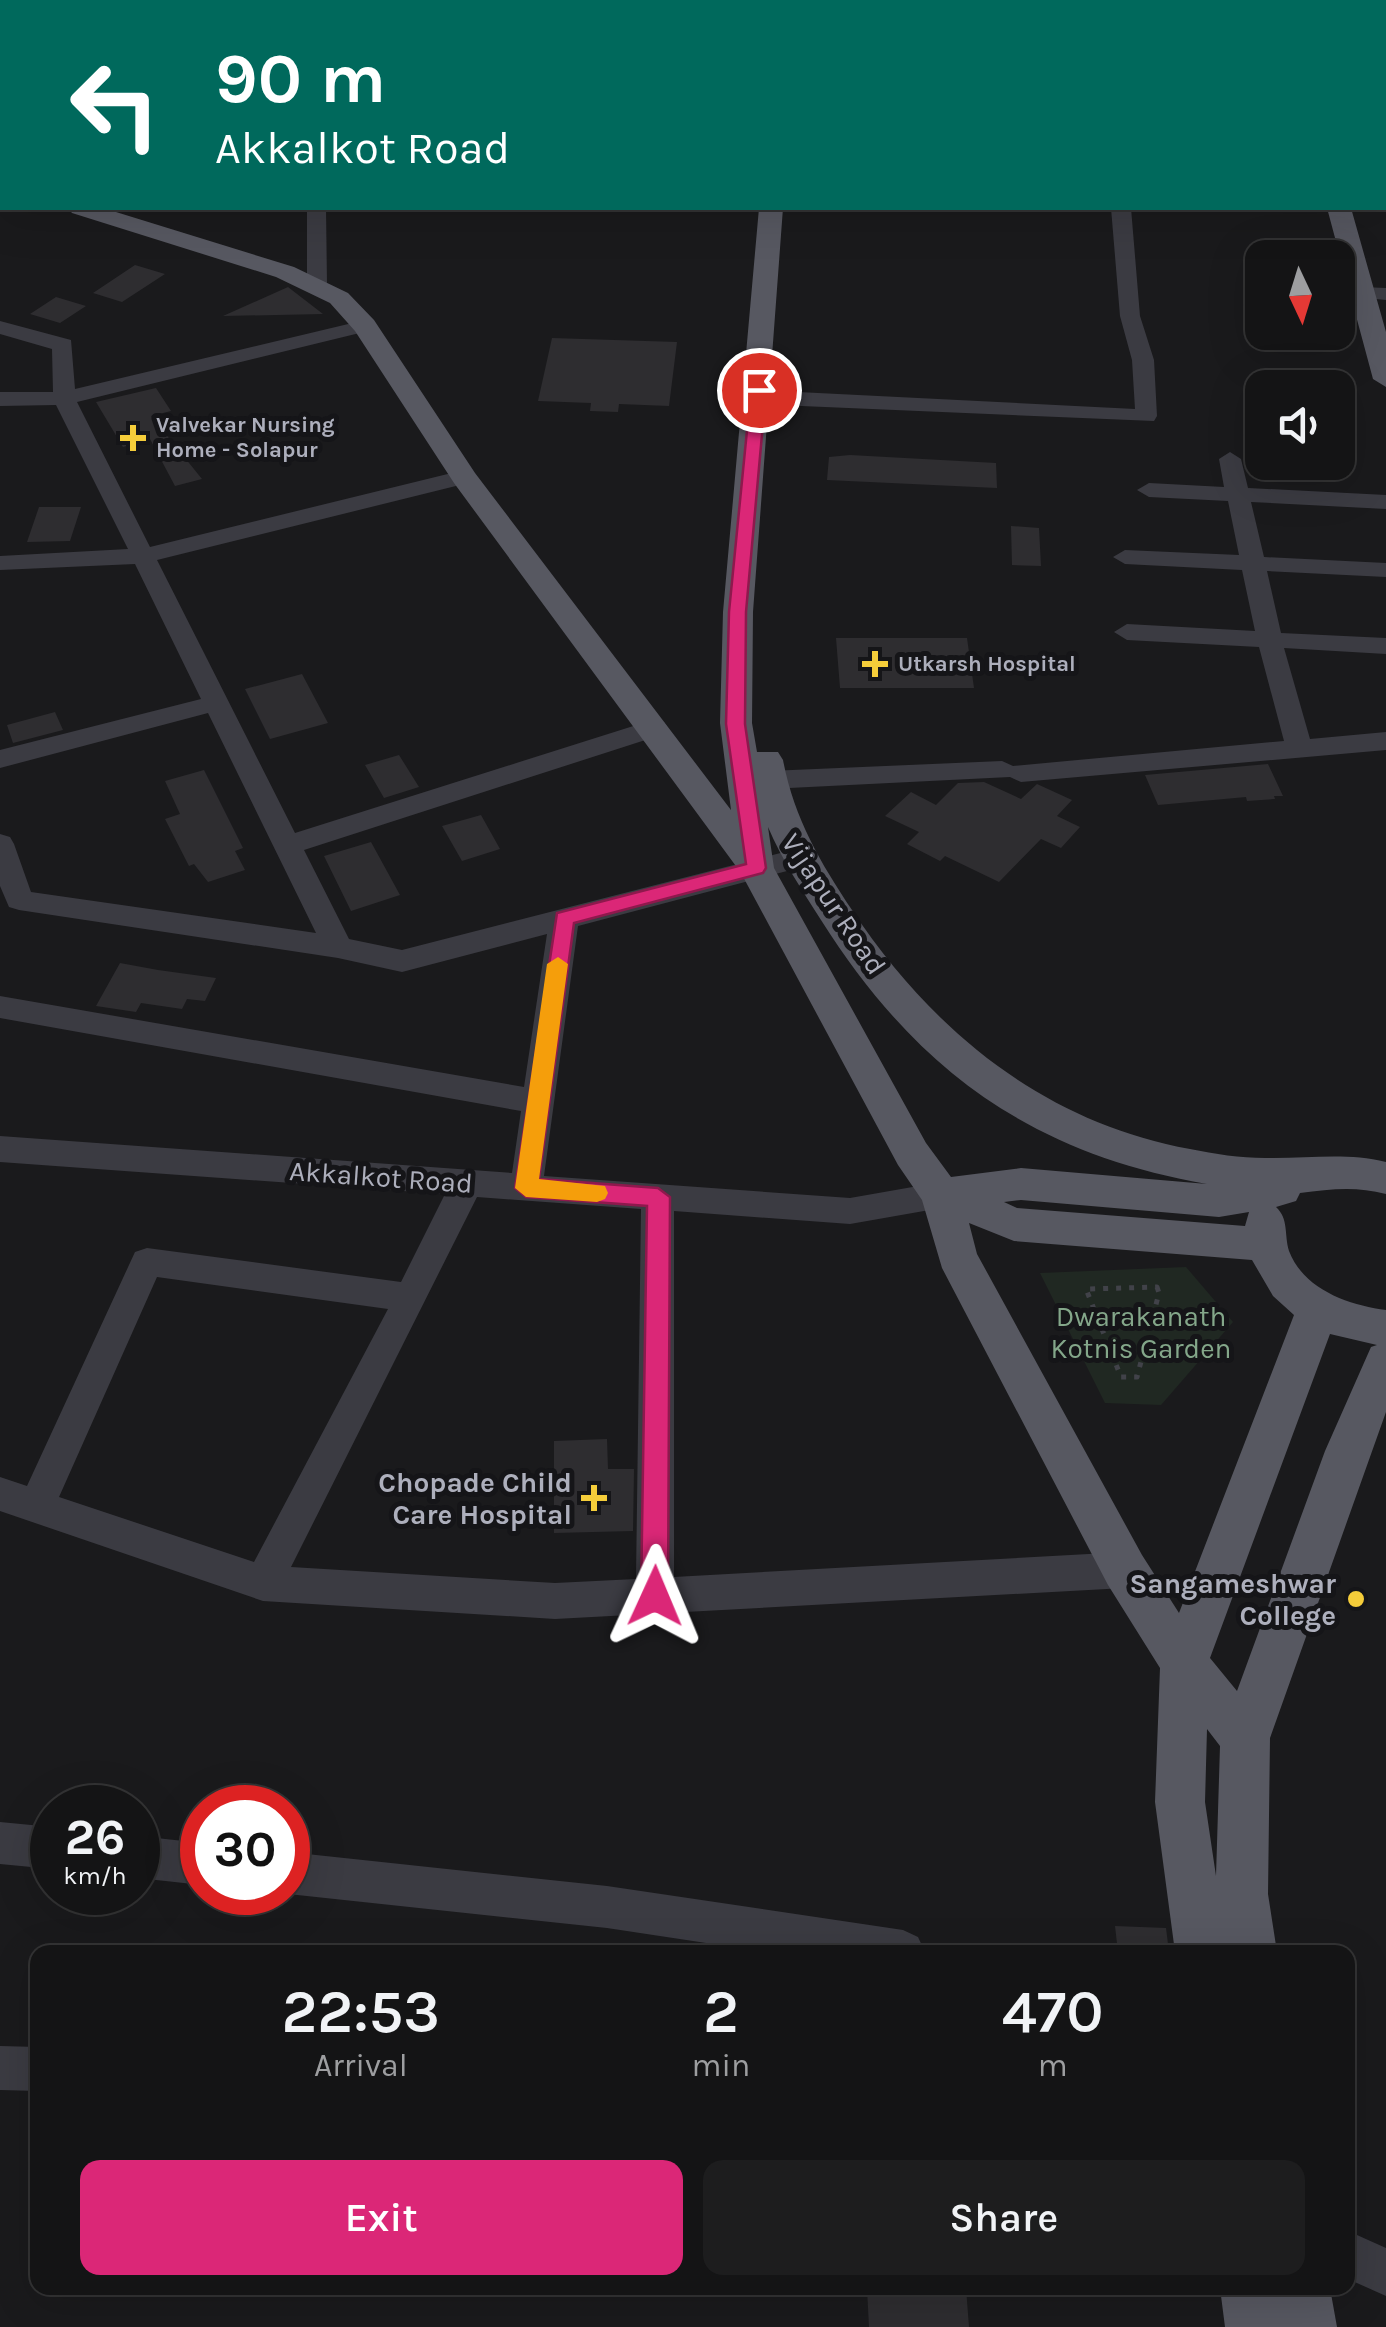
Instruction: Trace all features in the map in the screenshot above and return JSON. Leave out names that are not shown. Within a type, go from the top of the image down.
[{"type":"main road","points":[[86,210],[317,284],[339,298],[365,326],[464,477],[756,868]]},
{"type":"main road","name":"Vijapur Road","points":[[771,210],[737,630],[736,724],[756,868],[912,1154],[941,1195]]},
{"type":"main road","name":"Vijapur Road","points":[[790,210],[760,610],[762,727],[782,830],[848,934],[908,1009],[976,1073],[1018,1099],[1097,1137],[1163,1161],[1259,1174],[1356,1171],[1385,1176]]},
{"type":"main road","points":[[1340,210],[1374,294],[1384,366]]},
{"type":"main road","points":[[1328,1171],[1302,1178],[1272,1214],[1274,1268],[1318,1309],[1348,1322],[1386,1328]]},
{"type":"main road","points":[[941,1195],[1021,1184],[1219,1201],[1272,1214]]},
{"type":"main road","points":[[941,1195],[1014,1224],[1272,1214]]},
{"type":"main road","points":[[941,1195],[957,1256],[1126,1570],[1184,1662],[1245,1738]]},
{"type":"main road","points":[[1200,1945],[1180,1802],[1184,1662],[1318,1309]]},
{"type":"main road","points":[[1250,1945],[1242,1894],[1245,1738],[1346,1451],[1386,1360]]},
{"type":"main road","points":[[1250,2295],[1254,2327]]},
{"type":"main road","points":[[1303,2295],[1307,2327]]},
{"type":"street","points":[[316,210],[317,284]]},
{"type":"street","points":[[778,398],[1146,416],[1143,360],[1130,316],[1122,210]]},
{"type":"street","points":[[0,399],[64,398],[365,326]]},
{"type":"street","points":[[0,327],[63,344],[64,398],[338,948]]},
{"type":"street","points":[[1230,458],[1284,704],[1300,749]]},
{"type":"street","points":[[0,562],[142,556],[464,477]]},
{"type":"street","points":[[1148,490],[1386,502]]},
{"type":"street","points":[[1125,557],[1386,570]]},
{"type":"street","points":[[1128,632],[1386,646]]},
{"type":"street","points":[[0,759],[216,703]]},
{"type":"street","points":[[287,845],[655,728]]},
{"type":"street","points":[[770,780],[1011,772],[1386,742]]},
{"type":"street","points":[[0,844],[9,898],[402,961],[800,858]]},
{"type":"street","points":[[526,1188],[564,918]]},
{"type":"street","points":[[0,1007],[538,1102]]},
{"type":"street","name":"Akkalkot Road","points":[[0,1149],[850,1211],[941,1195]]},
{"type":"street","points":[[263,1582],[468,1183]]},
{"type":"street","points":[[655,1596],[658,1197]]},
{"type":"street","points":[[411,1298],[148,1262],[18,1500],[263,1582],[556,1601],[1126,1570]]},
{"type":"street","points":[[0,1843],[30,1846]]},
{"type":"street","points":[[310,1875],[607,1907],[857,1945]]},
{"type":"street","points":[[0,2068],[30,2069]]},
{"type":"street","points":[[1355,2258],[1386,2272]]},
{"type":"path","points":[[1156,1287],[1159,1293],[1138,1378],[1121,1378],[1086,1290],[1156,1287]]},
{"type":"green space","name":"Dwarakanath Kotnis Garden","points":[[1186,1267],[1233,1322],[1161,1405],[1105,1403],[1040,1273]]},
{"type":"building","points":[[135,265],[165,274],[122,302],[93,293]]},
{"type":"building","points":[[288,287],[323,314],[223,316]]},
{"type":"building","points":[[56,297],[86,306],[60,323],[30,314]]},
{"type":"building","points":[[552,338],[677,342],[669,406],[619,404],[618,412],[590,411],[591,403],[538,401]]},
{"type":"building","points":[[156,388],[171,411],[151,416],[202,479],[175,486],[150,439],[123,447],[96,402]]},
{"type":"building","points":[[829,457],[996,463],[997,488],[827,480]]},
{"type":"building","points":[[39,507],[81,507],[70,541],[27,542]]},
{"type":"building","points":[[1011,526],[1039,528],[1041,566],[1012,565]]},
{"type":"building","points":[[836,638],[967,638],[974,688],[840,688]]},
{"type":"building","points":[[302,674],[328,723],[270,739],[245,689]]},
{"type":"building","points":[[55,712],[63,730],[13,743],[7,725]]},
{"type":"building","points":[[399,755],[419,787],[384,798],[365,765]]},
{"type":"building","points":[[1268,764],[1283,796],[1274,796],[1275,799],[1247,801],[1246,797],[1158,805],[1145,775]]},
{"type":"building","points":[[204,770],[243,848],[235,851],[245,870],[208,882],[194,864],[189,866],[165,819],[180,814],[165,781]]},
{"type":"building","points":[[984,782],[1021,799],[1037,784],[1072,800],[1057,816],[1080,827],[1061,848],[1041,839],[999,882],[945,856],[940,861],[907,844],[919,832],[885,816],[911,792],[936,805],[958,783]]},
{"type":"building","points":[[481,815],[500,849],[462,861],[442,826]]},
{"type":"building","points":[[371,842],[400,895],[351,911],[324,856]]},
{"type":"building","points":[[120,963],[216,978],[205,1001],[187,999],[182,1009],[141,1003],[136,1012],[96,1006]]},
{"type":"building","points":[[607,1439],[608,1469],[634,1469],[633,1531],[554,1533],[554,1441]]},
{"type":"building","points":[[1115,1926],[1166,1928],[1168,1945],[1117,1945]]},
{"type":"building","points":[[867,2295],[967,2295],[969,2327],[869,2327]]},
{"type":"slow traffic","points":[[558,964],[526,1188],[597,1193]]},
{"type":"place","name":"Valvekar Nursing Home - Solapur","points":[[133,438]]},
{"type":"place","name":"Utkarsh Hospital","points":[[875,664]]},
{"type":"place","name":"Chopade Child Care Hospital","points":[[594,1498]]},
{"type":"place","name":"Sangameshwar College","points":[[1356,1599]]},
{"type":"route","points":[[655,1596],[658,1197],[526,1188],[564,918],[756,868],[736,724],[738,612],[759,390]]}]
